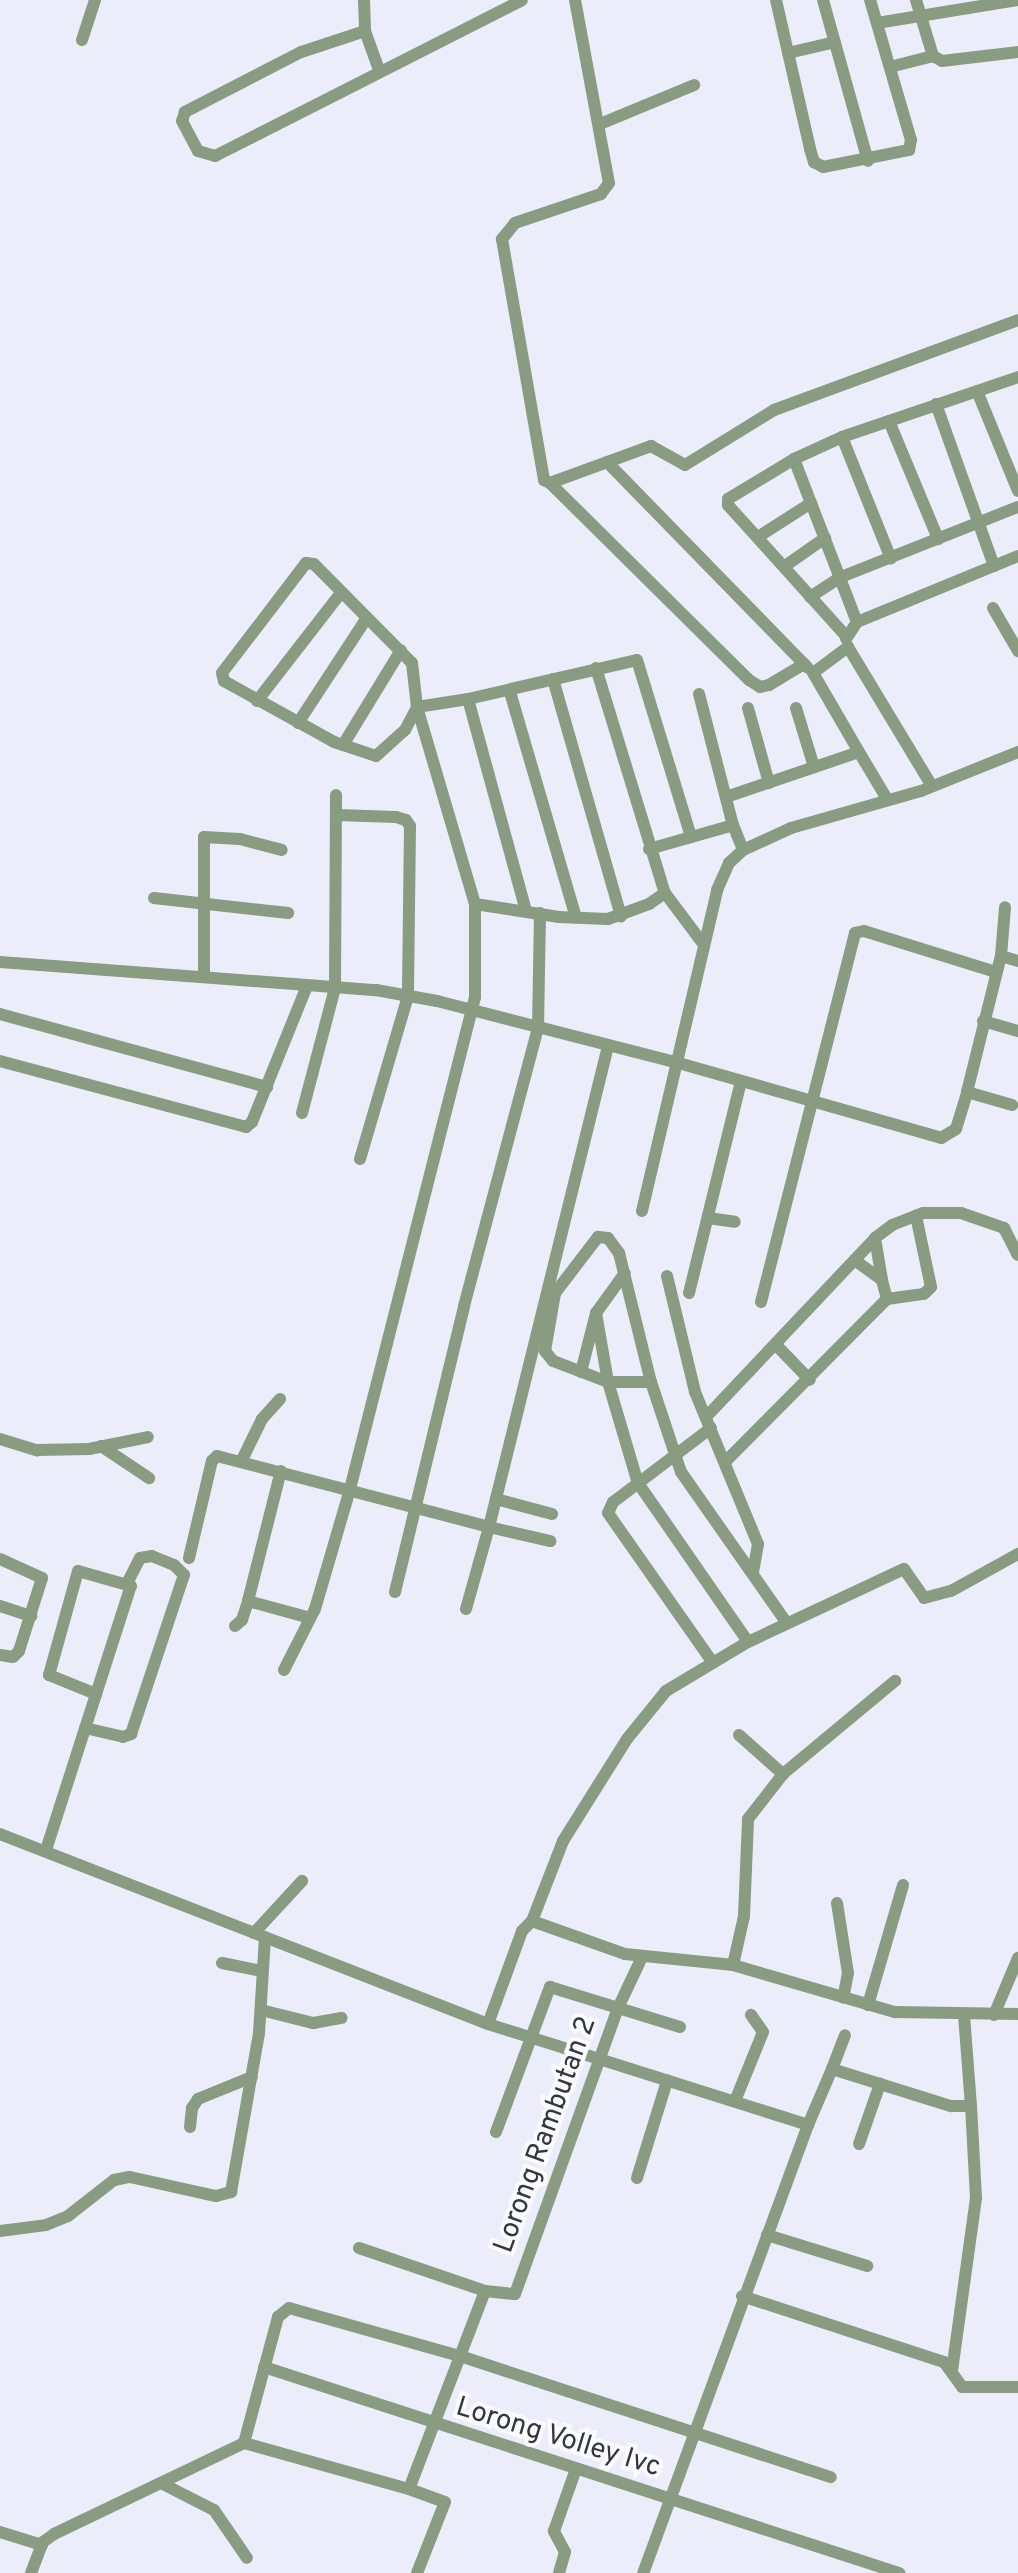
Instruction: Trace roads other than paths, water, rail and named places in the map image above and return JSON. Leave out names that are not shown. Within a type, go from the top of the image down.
[{"type":"street","points":[[82,40],[95,0]]},
{"type":"street","points":[[364,31],[301,52],[185,112],[182,121],[198,151],[215,156],[522,0]]},
{"type":"street","points":[[575,0],[610,174],[601,194],[515,223],[502,239],[540,476],[760,688],[809,668],[847,641],[857,622],[1018,556]]},
{"type":"street","points":[[823,0],[868,161]]},
{"type":"street","points":[[780,1],[814,162],[823,168],[908,150],[911,140],[870,0]]},
{"type":"street","points":[[916,0],[933,56],[942,61],[1018,52]]},
{"type":"street","points":[[877,23],[1018,0]]},
{"type":"street","points":[[369,2],[364,31],[379,70]]},
{"type":"street","points":[[788,53],[835,42]]},
{"type":"street","points":[[890,67],[933,56]]},
{"type":"street","points":[[600,124],[694,85]]},
{"type":"street","points":[[550,483],[651,446],[685,465],[774,410],[1018,320]]},
{"type":"street","points":[[932,786],[847,641],[728,505],[728,499],[794,458],[842,437],[1018,377]]},
{"type":"street","points":[[977,390],[1018,491]]},
{"type":"street","points":[[936,404],[994,566]]},
{"type":"street","points":[[889,421],[938,539]]},
{"type":"street","points":[[842,437],[891,559]]},
{"type":"street","points":[[794,458],[857,622]]},
{"type":"street","points":[[607,462],[809,668],[887,800]]},
{"type":"street","points":[[758,536],[812,504]]},
{"type":"street","points":[[810,597],[840,577],[1018,506]]},
{"type":"street","points":[[784,566],[825,538]]},
{"type":"street","points":[[284,1670],[310,1618],[350,1489],[472,1009],[475,904],[417,707],[414,670],[401,650],[340,594],[317,566],[306,564],[222,673],[224,682],[298,723],[343,745],[380,755],[405,730],[417,707]]},
{"type":"street","points":[[258,701],[340,594]]},
{"type":"street","points":[[993,608],[1018,651]]},
{"type":"street","points":[[298,723],[366,619]]},
{"type":"street","points":[[343,745],[401,650]]},
{"type":"street","points":[[417,707],[510,692],[596,668],[638,662],[691,838]]},
{"type":"street","points":[[596,668],[665,893],[704,945]]},
{"type":"street","points":[[553,680],[621,916]]},
{"type":"street","points":[[510,692],[576,918]]},
{"type":"street","points":[[700,694],[742,850]]},
{"type":"street","points":[[395,1592],[538,1028],[533,912],[468,699]]},
{"type":"street","points":[[748,708],[770,782]]},
{"type":"street","points":[[796,708],[814,767]]},
{"type":"street","points":[[726,796],[859,752]]},
{"type":"street","points":[[642,1211],[719,882],[742,850],[791,828],[932,786],[1018,752]]},
{"type":"street","points":[[302,1114],[335,988],[336,795]]},
{"type":"street","points":[[338,816],[396,817],[410,826],[408,996],[360,1159]]},
{"type":"street","points":[[649,849],[733,825]]},
{"type":"street","points":[[204,976],[202,846],[206,834],[267,843],[282,850]]},
{"type":"street","points":[[475,904],[576,918],[621,916],[665,893]]},
{"type":"street","points":[[154,898],[288,913]]},
{"type":"street","points":[[0,962],[408,996],[608,1044],[945,1138],[956,1129],[967,1092],[1001,956],[1005,907]]},
{"type":"street","points":[[761,1302],[855,933],[864,931],[996,972]]},
{"type":"street","points":[[1001,956],[1018,960]]},
{"type":"street","points":[[0,1061],[243,1127],[252,1122],[307,986]]},
{"type":"street","points":[[0,1014],[267,1087]]},
{"type":"street","points":[[983,1021],[1018,1031]]},
{"type":"street","points":[[466,1609],[608,1044]]},
{"type":"street","points":[[689,1293],[742,1082]]},
{"type":"street","points":[[967,1092],[1012,1105]]},
{"type":"street","points":[[713,1663],[608,1517],[613,1502],[675,1457],[708,1423],[723,1399],[777,1346],[874,1238],[916,1216],[948,1212],[1009,1232],[1018,1255]]},
{"type":"street","points":[[725,1462],[888,1299],[924,1294],[931,1287],[916,1216]]},
{"type":"street","points":[[708,1218],[735,1222]]},
{"type":"street","points":[[651,1382],[608,1382],[553,1361],[545,1352],[555,1293],[598,1237],[613,1242],[625,1273],[651,1382],[675,1457],[786,1622]]},
{"type":"street","points":[[874,1238],[888,1299]]},
{"type":"street","points":[[854,1260],[882,1280]]},
{"type":"street","points":[[581,1372],[596,1312],[625,1273]]},
{"type":"street","points":[[667,1276],[695,1392],[758,1544],[752,1571]]},
{"type":"street","points":[[596,1312],[608,1382],[638,1483],[748,1642]]},
{"type":"street","points":[[777,1346],[810,1380]]},
{"type":"street","points":[[695,1392],[723,1399]]},
{"type":"street","points":[[242,1460],[262,1419],[280,1398]]},
{"type":"street","points":[[0,1439],[38,1450],[101,1446],[148,1437]]},
{"type":"street","points":[[101,1446],[149,1478]]},
{"type":"street","points":[[189,1558],[212,1461],[217,1456],[550,1541]]},
{"type":"street","points":[[235,1626],[242,1620],[248,1601],[281,1471]]},
{"type":"street","points":[[496,1499],[552,1514]]},
{"type":"street","points":[[488,2024],[522,1931],[532,1921],[563,1841],[648,1708],[666,1691],[786,1622],[904,1570],[924,1598],[951,1591],[1018,1554]]},
{"type":"street","points":[[46,1850],[85,1728],[96,1694],[130,1592],[128,1582],[140,1558],[152,1556],[174,1565],[184,1575],[131,1734],[122,1737],[85,1728]]},
{"type":"street","points":[[0,1559],[40,1574],[42,1583],[20,1650],[12,1657],[0,1655]]},
{"type":"street","points":[[96,1694],[54,1680],[49,1670],[78,1571],[128,1582]]},
{"type":"street","points":[[248,1601],[310,1618]]},
{"type":"street","points":[[0,1606],[31,1616]]},
{"type":"street","points":[[733,1965],[744,1916],[746,1822],[782,1774],[895,1681]]},
{"type":"street","points":[[739,1735],[782,1774]]},
{"type":"street","points":[[0,1834],[488,2024],[808,2125]]},
{"type":"street","points":[[0,2231],[46,2225],[68,2216],[114,2180],[130,2177],[216,2196],[228,2194],[238,2167],[261,2010],[259,1935],[302,1880]]},
{"type":"street","points":[[868,2006],[903,1885]]},
{"type":"street","points":[[837,1903],[848,1973],[843,1998]]},
{"type":"street","points":[[532,1921],[642,1957],[733,1965],[868,2006],[916,2014],[1018,2014]]},
{"type":"street","name":"Lorong Rambutan 2","points":[[485,2290],[510,2296],[516,2292],[618,2008],[642,1957]]},
{"type":"street","points":[[994,2015],[1018,1958]]},
{"type":"street","points":[[222,1963],[262,1971]]},
{"type":"street","points":[[496,2132],[550,1987],[680,2028]]},
{"type":"street","points":[[261,2010],[313,2023],[342,2018]]},
{"type":"street","points":[[735,2102],[763,2032],[751,2015]]},
{"type":"street","points":[[952,2371],[976,2198],[964,2015]]},
{"type":"street","points":[[644,2573],[742,2296],[845,2034]]},
{"type":"street","points":[[832,2069],[951,2106],[971,2106]]},
{"type":"street","points":[[190,2127],[192,2108],[198,2099],[252,2077]]},
{"type":"street","points":[[636,2178],[667,2081]]},
{"type":"street","points":[[859,2144],[880,2084]]},
{"type":"street","points":[[767,2235],[866,2266]]},
{"type":"street","points":[[359,2248],[485,2290],[410,2489]]},
{"type":"street","points":[[742,2296],[944,2362],[965,2388],[1018,2387]]},
{"type":"street","points":[[244,2443],[278,2317],[289,2308],[460,2356],[831,2477]]},
{"type":"street","name":"Lorong Volley Ivc","points":[[264,2366],[432,2424],[900,2573]]},
{"type":"street","points":[[31,2573],[42,2545],[54,2534],[244,2443],[444,2502],[416,2573]]},
{"type":"street","points":[[560,2573],[565,2552],[554,2531],[576,2469]]},
{"type":"street","points":[[162,2482],[214,2510],[247,2558]]},
{"type":"street","points":[[0,2532],[42,2545]]}]
